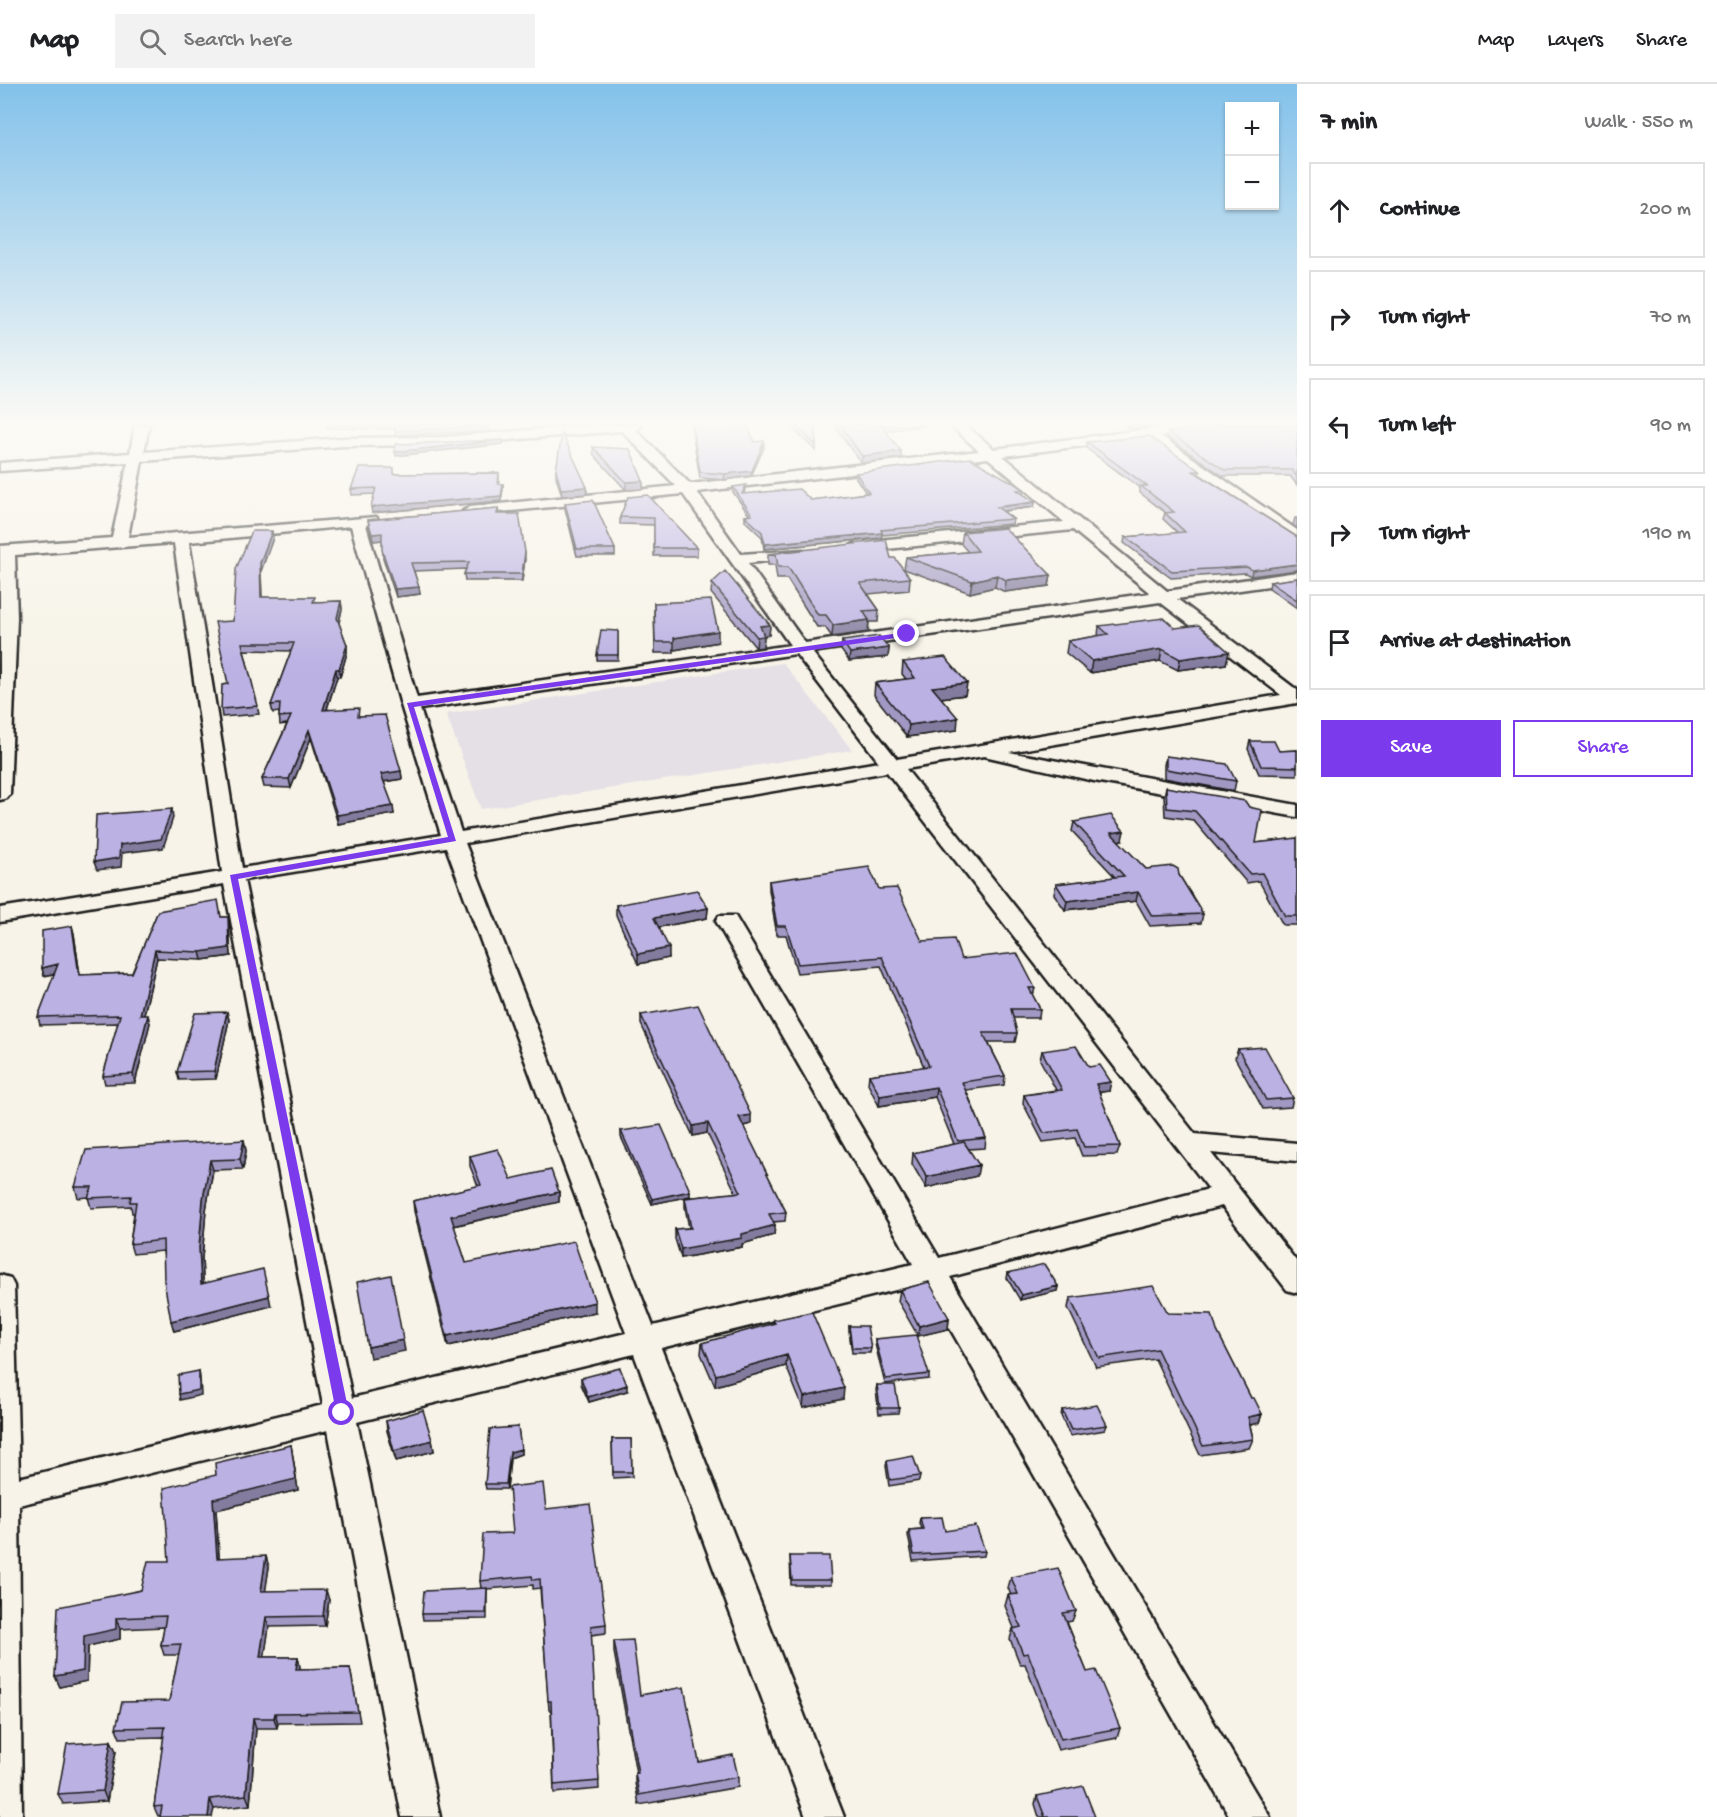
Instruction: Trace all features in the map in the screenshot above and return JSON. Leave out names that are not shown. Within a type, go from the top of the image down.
[{"type":"street","points":[[120,543],[127,506]]},
{"type":"street","points":[[451,513],[525,506]]},
{"type":"street","points":[[700,506],[801,649],[1297,1282]]},
{"type":"street","points":[[1053,506],[1164,597],[1297,698]]},
{"type":"street","points":[[1252,506],[1297,537]]},
{"type":"street","points":[[0,794],[9,618],[3,551],[181,538],[392,518]]},
{"type":"street","points":[[357,521],[410,705],[453,839],[825,1817]]},
{"type":"street","points":[[842,548],[1076,525]]},
{"type":"street","points":[[181,538],[233,877],[421,1817]]},
{"type":"street","points":[[737,559],[819,550]]},
{"type":"street","points":[[410,705],[1297,577]]},
{"type":"street","points":[[0,915],[1297,698]]},
{"type":"street","points":[[978,751],[1094,775],[1297,811]]},
{"type":"street","points":[[727,921],[1251,1817]]},
{"type":"street","points":[[1186,1142],[1297,1152]]},
{"type":"street","points":[[2,1496],[931,1271],[1229,1194]]},
{"type":"street","points":[[0,1287],[3,1817]]},
{"type":"shaded area","points":[[783,663],[852,750],[481,809],[446,714]]},
{"type":"building","points":[[566,506],[596,506],[615,549],[577,549]]},
{"type":"building","points":[[624,506],[658,506],[697,548],[654,548],[654,518],[620,517]]},
{"type":"building","points":[[746,506],[1006,506],[997,507],[1013,519],[881,530],[882,533],[765,544],[762,532],[745,516],[752,515]]},
{"type":"building","points":[[1166,506],[1248,506],[1297,537],[1297,564],[1252,570],[1247,567],[1172,571],[1125,537],[1185,532],[1165,513],[1174,512]]},
{"type":"building","points":[[498,508],[497,514],[519,514],[525,552],[522,574],[464,574],[469,562],[411,563],[419,587],[395,589],[382,550],[382,533],[372,534],[368,520]]},
{"type":"building","points":[[1005,528],[1051,575],[1006,580],[997,575],[972,581],[906,557],[978,551],[963,532]]},
{"type":"building","points":[[252,531],[272,531],[260,563],[261,597],[315,597],[313,602],[341,601],[337,618],[347,645],[339,669],[336,669],[323,710],[359,708],[358,716],[385,715],[401,771],[381,774],[393,806],[337,815],[309,730],[289,779],[262,779],[291,716],[279,717],[280,704],[271,705],[294,643],[242,643],[258,706],[221,709],[222,685],[228,684],[215,622],[233,621],[236,569]]},
{"type":"building","points":[[886,540],[891,558],[895,558],[910,578],[860,583],[879,610],[863,611],[869,620],[833,625],[826,615],[818,615],[788,567],[778,567],[776,554],[768,554]]},
{"type":"building","points":[[725,571],[770,625],[760,626],[764,636],[757,637],[712,583]]},
{"type":"building","points":[[1297,578],[1297,600],[1270,582]]},
{"type":"building","points":[[711,600],[718,631],[674,638],[674,642],[655,642],[654,603]]},
{"type":"building","points":[[1164,618],[1175,628],[1199,625],[1229,652],[1180,659],[1162,649],[1092,661],[1068,641],[1108,634],[1099,626]]},
{"type":"building","points":[[601,630],[618,631],[618,655],[597,655]]},
{"type":"building","points":[[879,636],[889,648],[850,653],[842,641]]},
{"type":"building","points":[[945,657],[967,683],[932,687],[958,718],[909,725],[875,683],[915,678],[903,662]]},
{"type":"building","points":[[1250,741],[1274,741],[1279,751],[1297,750],[1297,767],[1261,766]]},
{"type":"building","points":[[1166,756],[1227,764],[1236,781],[1166,769]]},
{"type":"building","points":[[1166,787],[1245,801],[1249,807],[1262,810],[1256,843],[1297,838],[1297,916],[1285,916],[1262,873],[1250,874],[1195,811],[1167,808]]},
{"type":"building","points":[[172,809],[161,839],[120,845],[119,858],[94,862],[96,815]]},
{"type":"building","points":[[1111,815],[1124,831],[1111,833],[1146,869],[1173,866],[1178,869],[1179,875],[1203,914],[1152,916],[1138,892],[1067,901],[1056,884],[1124,876],[1074,822]]},
{"type":"building","points":[[869,867],[879,889],[897,888],[922,941],[954,939],[961,959],[1017,953],[1035,988],[1029,988],[1040,1009],[1011,1009],[1017,1033],[983,1033],[1005,1076],[962,1082],[986,1138],[958,1141],[936,1087],[880,1096],[869,1075],[929,1066],[882,957],[798,964],[786,926],[777,926],[769,881]]},
{"type":"building","points":[[697,890],[708,908],[654,918],[669,948],[638,954],[616,905]]},
{"type":"building","points":[[218,900],[221,917],[228,917],[229,948],[200,952],[155,950],[140,1015],[148,1015],[133,1074],[103,1076],[120,1015],[38,1017],[58,964],[42,968],[42,931],[72,926],[79,975],[132,973],[158,911]]},
{"type":"building","points":[[698,1005],[751,1115],[739,1117],[786,1212],[769,1214],[775,1225],[742,1234],[742,1238],[681,1249],[675,1229],[691,1228],[685,1198],[741,1192],[708,1123],[693,1126],[641,1015]]},
{"type":"building","points":[[227,1012],[214,1071],[177,1072],[195,1013]]},
{"type":"building","points":[[1076,1046],[1089,1067],[1100,1065],[1111,1082],[1096,1084],[1120,1146],[1084,1147],[1077,1129],[1044,1133],[1024,1095],[1062,1090],[1042,1051]]},
{"type":"building","points":[[1265,1047],[1293,1098],[1266,1100],[1238,1049]]},
{"type":"building","points":[[661,1125],[690,1191],[652,1199],[621,1131]]},
{"type":"building","points":[[244,1140],[240,1159],[210,1160],[203,1199],[199,1248],[201,1284],[263,1269],[269,1296],[171,1321],[164,1281],[163,1240],[130,1244],[136,1202],[130,1202],[131,1196],[88,1198],[92,1187],[75,1187],[86,1150]]},
{"type":"building","points":[[964,1142],[979,1165],[927,1177],[913,1153]]},
{"type":"building","points":[[498,1149],[511,1179],[551,1170],[559,1192],[451,1216],[466,1263],[574,1241],[595,1302],[447,1336],[413,1201],[481,1185],[470,1156]]},
{"type":"building","points":[[1044,1264],[1058,1286],[1022,1295],[1008,1273]]},
{"type":"building","points":[[391,1275],[403,1340],[368,1347],[357,1282]]},
{"type":"building","points":[[929,1282],[949,1318],[919,1326],[900,1290]]},
{"type":"building","points":[[1153,1286],[1168,1313],[1212,1314],[1217,1331],[1251,1398],[1254,1398],[1262,1414],[1248,1417],[1253,1439],[1203,1446],[1157,1349],[1099,1358],[1070,1298]]},
{"type":"building","points":[[812,1312],[844,1388],[804,1397],[787,1355],[716,1375],[702,1343],[775,1323],[773,1320]]},
{"type":"building","points":[[849,1326],[867,1326],[871,1348],[852,1348]]},
{"type":"building","points":[[916,1335],[929,1374],[886,1379],[875,1339]]},
{"type":"building","points":[[620,1368],[627,1385],[588,1397],[581,1378]]},
{"type":"building","points":[[199,1371],[199,1390],[179,1394],[178,1375]]},
{"type":"building","points":[[877,1385],[895,1385],[899,1408],[880,1408]]},
{"type":"building","points":[[1097,1405],[1107,1425],[1071,1430],[1062,1410]]},
{"type":"building","points":[[423,1410],[432,1440],[394,1451],[386,1421]]},
{"type":"building","points":[[518,1427],[521,1449],[510,1452],[506,1484],[485,1484],[490,1429]]},
{"type":"building","points":[[612,1439],[631,1439],[632,1472],[613,1472]]},
{"type":"building","points":[[291,1445],[296,1479],[213,1499],[217,1558],[266,1556],[261,1591],[326,1590],[323,1616],[266,1617],[260,1657],[298,1657],[296,1669],[350,1668],[358,1712],[275,1713],[274,1718],[253,1718],[246,1795],[210,1799],[208,1817],[160,1817],[162,1806],[154,1807],[165,1727],[116,1728],[122,1702],[169,1701],[181,1644],[161,1645],[166,1616],[116,1618],[116,1629],[84,1636],[83,1671],[55,1676],[58,1607],[141,1590],[148,1561],[169,1561],[164,1488],[216,1475],[215,1463]]},
{"type":"building","points":[[913,1456],[920,1476],[890,1480],[887,1461]]},
{"type":"building","points":[[543,1483],[546,1509],[590,1504],[606,1624],[591,1626],[599,1781],[554,1785],[551,1701],[548,1701],[540,1579],[533,1580],[532,1576],[480,1581],[483,1534],[513,1533],[509,1487]]},
{"type":"building","points":[[942,1517],[945,1531],[976,1526],[985,1551],[914,1555],[909,1530],[923,1529],[920,1518]]},
{"type":"building","points":[[790,1556],[829,1556],[831,1580],[792,1580]]},
{"type":"building","points":[[1058,1568],[1076,1611],[1063,1613],[1087,1672],[1096,1670],[1120,1728],[1061,1739],[1028,1653],[1023,1654],[1013,1629],[1021,1627],[1008,1595],[1018,1594],[1011,1577]]},
{"type":"building","points":[[487,1588],[486,1613],[422,1614],[424,1591]]},
{"type":"building","points":[[633,1640],[640,1695],[684,1687],[699,1762],[733,1755],[738,1777],[639,1795],[635,1773],[638,1773],[614,1641]]},
{"type":"building","points":[[111,1741],[103,1791],[58,1794],[67,1744]]},
{"type":"building","points":[[1083,1786],[1095,1817],[1045,1817],[1037,1796]]},
{"type":"route","points":[[342,1413],[233,877],[453,839],[410,705],[907,634]]}]
